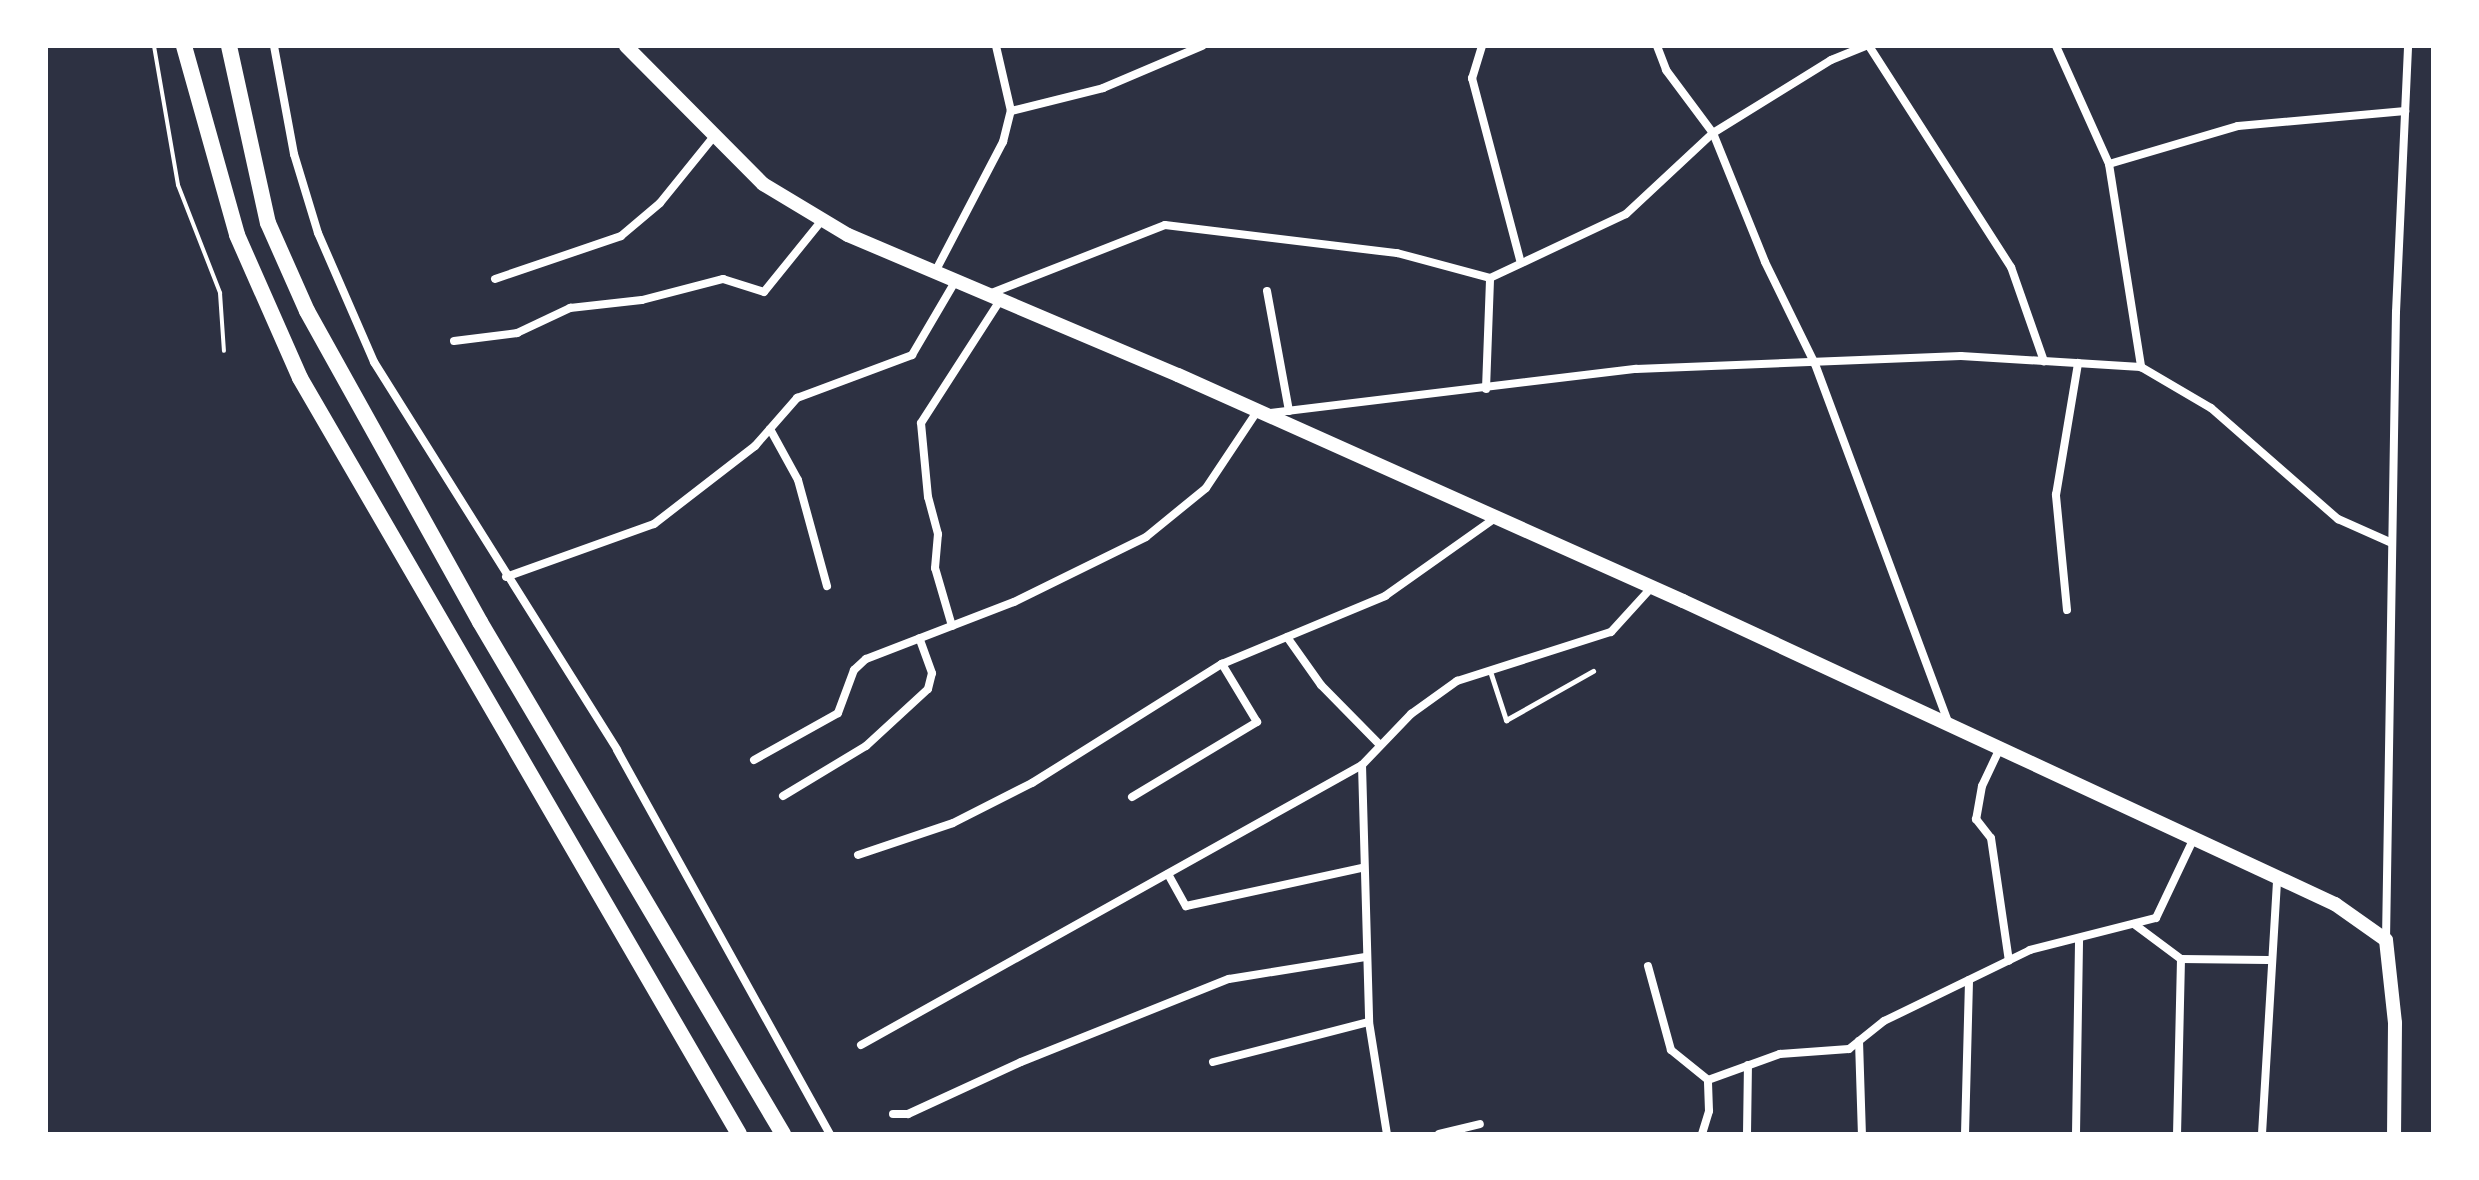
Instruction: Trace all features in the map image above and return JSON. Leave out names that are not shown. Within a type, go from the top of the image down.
[{"type":"main road","points":[[184,46],[237,235],[300,378],[739,1134]]},
{"type":"main road","points":[[229,46],[268,223],[307,311],[480,622],[783,1134]]},
{"type":"main road","points":[[626,46],[763,184],[822,220],[1652,587],[2335,904],[2386,940],[2395,1023],[2394,1134]]},
{"type":"street","points":[[274,46],[294,154],[322,244],[382,377],[461,493],[506,577],[617,750],[830,1134]]},
{"type":"street","points":[[935,272],[1003,142],[1011,111],[996,46]]},
{"type":"street","points":[[1011,111],[1103,88],[1202,46]]},
{"type":"street","points":[[1482,46],[1472,78],[1521,263]]},
{"type":"street","points":[[1657,46],[1666,70],[1713,133],[1765,262],[1815,364],[1948,722]]},
{"type":"street","points":[[952,626],[935,568],[938,534],[928,497],[921,423],[995,297],[1165,225],[1397,253],[1490,278],[1626,214],[1713,133],[1831,60],[1868,46],[2011,267],[2044,361]]},
{"type":"street","points":[[2056,46],[2109,164],[2141,367]]},
{"type":"street","points":[[2386,940],[2392,543],[2408,46]]},
{"type":"street","points":[[2109,164],[2238,126],[2405,111]]},
{"type":"street","points":[[495,279],[621,236],[660,203],[715,135]]},
{"type":"street","points":[[454,341],[517,333],[570,308],[642,300],[723,279],[764,292],[822,220]]},
{"type":"street","points":[[1486,389],[1490,278]]},
{"type":"street","points":[[506,577],[654,524],[770,429],[797,398],[912,355],[956,280]]},
{"type":"street","points":[[1267,291],[1289,411]]},
{"type":"street","points":[[754,760],[838,713],[858,663],[1014,602],[1146,537],[1206,488],[1258,414],[1636,369],[1961,356],[2141,367],[2211,408],[2338,519],[2392,543]]},
{"type":"street","points":[[2067,610],[2056,495],[2078,363]]},
{"type":"street","points":[[770,429],[798,480],[827,586]]},
{"type":"street","points":[[858,855],[953,823],[1032,783],[1222,664],[1385,596],[1495,518]]},
{"type":"street","points":[[861,1045],[1362,765],[1411,714],[1457,681],[1611,632],[1652,587]]},
{"type":"street","points":[[1287,637],[1321,685],[1380,745]]},
{"type":"street","points":[[783,796],[866,746],[928,689],[932,673],[919,638]]},
{"type":"street","points":[[1132,797],[1257,722],[1222,664]]},
{"type":"street","points":[[2000,748],[1982,786],[1976,819],[1991,838],[2009,961]]},
{"type":"street","points":[[1362,765],[1362,868],[1369,1022],[1387,1134]]},
{"type":"street","points":[[1708,1080],[1780,1054],[1849,1049],[1884,1021],[2009,961],[2079,938],[2156,918],[2193,840]]},
{"type":"street","points":[[1168,874],[1186,906],[1362,868]]},
{"type":"street","points":[[2262,1134],[2268,960],[2277,878]]},
{"type":"street","points":[[2134,924],[2181,959],[2268,960]]},
{"type":"street","points":[[2076,1134],[2079,938]]},
{"type":"street","points":[[893,1114],[908,1114],[1021,1062],[1229,979],[1365,957]]},
{"type":"street","points":[[2177,1134],[2181,959]]},
{"type":"street","points":[[1648,966],[1671,1050],[1708,1080],[1709,1111],[1702,1134]]},
{"type":"street","points":[[1965,1134],[1969,980]]},
{"type":"street","points":[[1213,1062],[1369,1022]]},
{"type":"street","points":[[1859,1041],[1862,1134]]},
{"type":"street","points":[[1747,1134],[1748,1065]]},
{"type":"street","points":[[1439,1134],[1480,1124]]},
{"type":"lane","points":[[1490,671],[1506,720],[1593,671]]},
{"type":"path","points":[[154,46],[178,185],[220,293],[224,351]]}]
